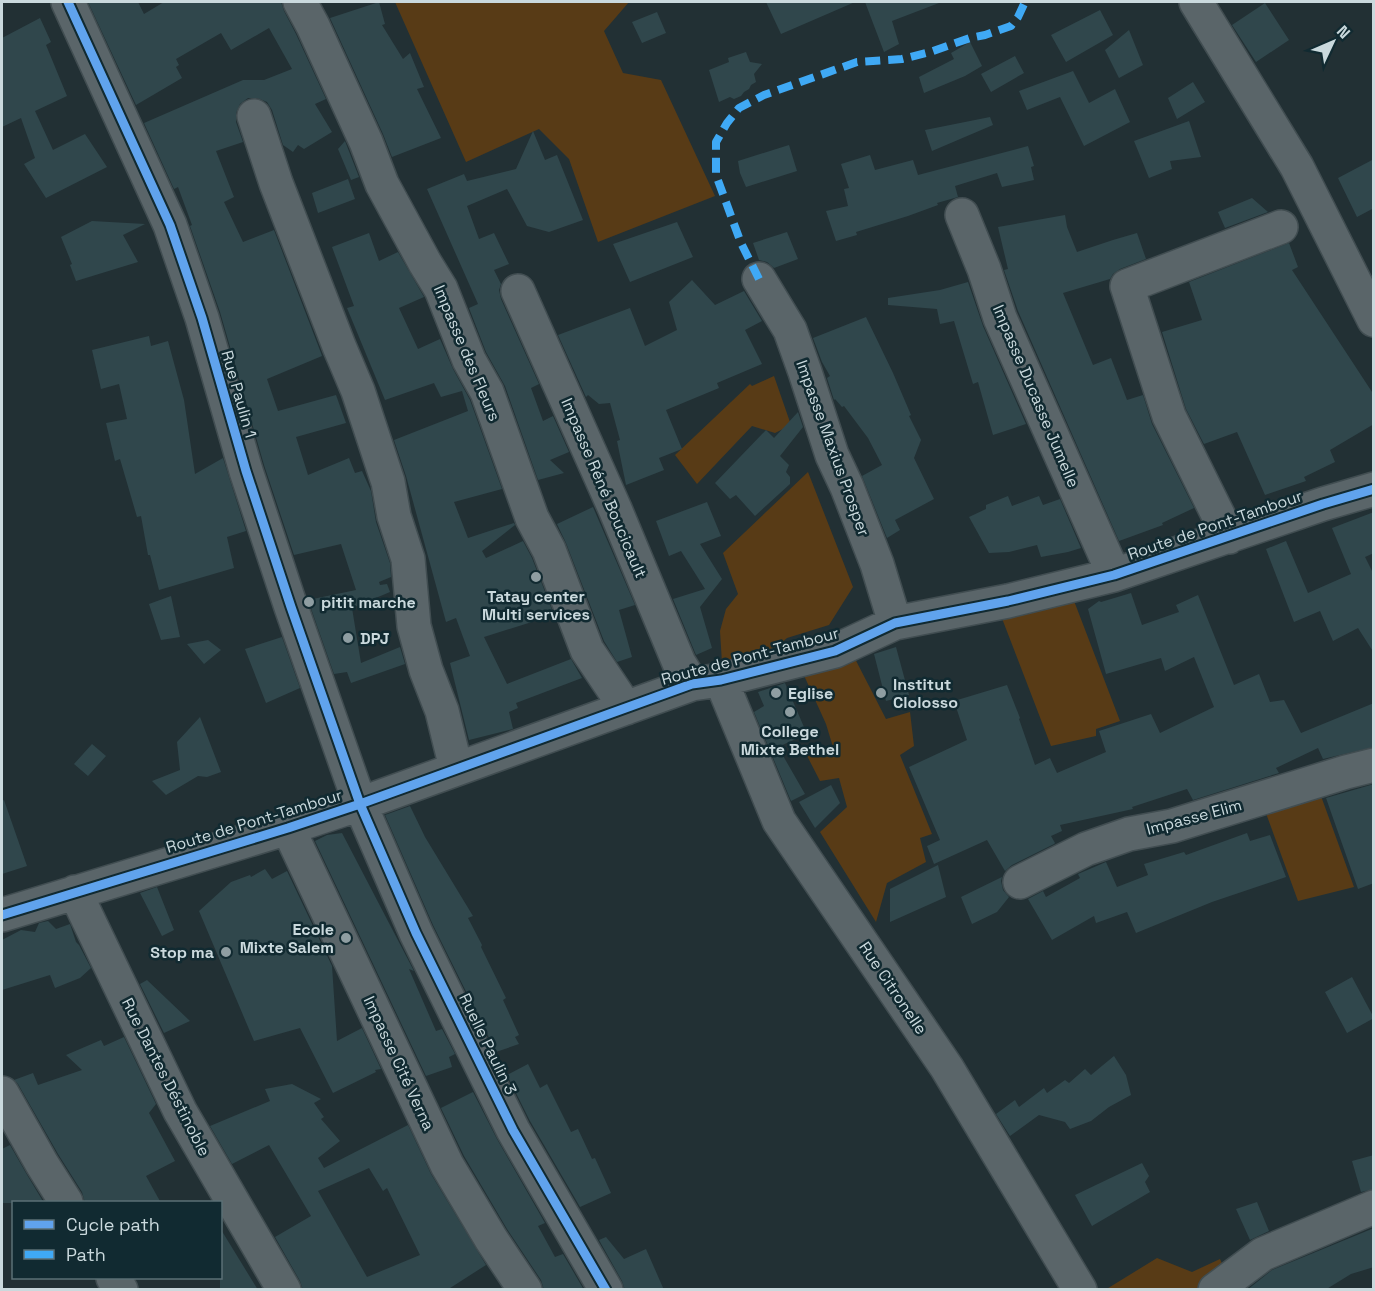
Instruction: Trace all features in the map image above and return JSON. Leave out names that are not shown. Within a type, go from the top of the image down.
[{"type":"street","name":"Rue Paulin 1","points":[[68,2],[170,225],[202,318],[246,471],[360,804]]},
{"type":"street","name":"Impasse des Fleurs","points":[[300,2],[366,142],[381,184],[441,289],[469,360],[487,392],[532,518],[549,550],[587,650],[626,708]]},
{"type":"street","points":[[1206,5],[1297,167],[1374,320]]},
{"type":"street","points":[[255,116],[276,183],[358,391],[388,482],[394,516],[408,559],[414,626],[426,670],[442,711],[456,768]]},
{"type":"street","name":"Impasse Ducasse Jumelle","points":[[962,215],[984,269],[1000,318],[1114,575]]},
{"type":"street","points":[[1229,537],[1169,417],[1127,286],[1281,227]]},
{"type":"street","name":"Impasse Maxius Prosper","points":[[759,279],[790,330],[832,455],[877,564],[895,623]]},
{"type":"street","name":"Impasse Réné Boucicault","points":[[518,291],[615,509],[679,663],[706,682]]},
{"type":"street","name":"Route de Pont-Tambour","points":[[2,915],[288,828],[626,708],[706,682],[835,651],[895,623],[1008,601],[1114,575],[1374,489]]},
{"type":"street","name":"Rue Citronelle","points":[[706,682],[779,821],[947,1068],[1080,1290]]},
{"type":"street","name":"Impasse Elim","points":[[1020,882],[1086,849],[1128,834],[1172,826],[1374,765]]},
{"type":"street","name":"Ruelle Paulin 3","points":[[360,804],[416,933],[513,1130],[606,1290]]},
{"type":"street","name":"Impasse Cité Verna","points":[[288,828],[447,1165],[491,1239],[525,1290]]},
{"type":"street","name":"Rue Dantes Déstinoble","points":[[75,892],[180,1112],[284,1290]]},
{"type":"street","points":[[2,1093],[65,1201]]},
{"type":"street","points":[[1215,1290],[1263,1254],[1374,1207]]},
{"type":"shaded area","points":[[395,2],[629,2],[604,31],[623,73],[661,80],[715,196],[598,242],[569,159],[539,129],[466,162]]},
{"type":"shaded area","points":[[774,376],[791,425],[775,433],[752,426],[697,484],[675,455],[750,384],[752,386]]},
{"type":"shaded area","points":[[808,472],[853,587],[829,625],[787,638],[754,666],[722,663],[720,631],[726,609],[738,594],[723,553]]},
{"type":"shaded area","points":[[1071,593],[1120,721],[1096,729],[1096,736],[1051,746],[998,608]]},
{"type":"shaded area","points":[[850,649],[886,719],[910,712],[914,746],[900,755],[932,834],[920,838],[926,862],[887,883],[876,922],[820,832],[847,807],[839,778],[820,781],[803,748],[833,747],[826,724],[802,671]]},
{"type":"shaded area","points":[[1321,796],[1354,887],[1298,901],[1263,805]]},
{"type":"shaded area","points":[[1157,1258],[1192,1272],[1220,1259],[1228,1277],[1203,1289],[1105,1290]]},
{"type":"building","points":[[88,2],[138,2],[144,14],[164,2],[281,2],[326,99],[315,104],[332,132],[304,149],[298,145],[293,152],[283,145],[272,110],[267,102],[257,98],[248,98],[240,104],[236,113],[236,122],[243,142],[216,151],[234,197],[224,202],[243,242],[274,230],[322,356],[267,379],[278,411],[336,395],[346,423],[296,437],[308,475],[349,458],[355,473],[362,471],[371,491],[376,522],[390,563],[391,577],[379,582],[380,585],[387,584],[390,592],[352,608],[361,663],[400,647],[405,664],[351,683],[347,672],[334,674],[308,600],[356,590],[341,544],[294,555],[264,465],[220,312],[190,226],[192,225],[178,187],[174,189],[144,123],[243,80],[264,80],[292,69],[269,28],[231,50],[221,33],[176,59],[179,65],[176,67],[182,78],[136,105]]},
{"type":"building","points":[[379,2],[385,24],[382,25],[403,59],[410,53],[424,87],[417,89],[441,138],[392,157],[330,18]]},
{"type":"building","points":[[766,2],[855,2],[781,34]]},
{"type":"building","points":[[865,2],[939,3],[892,21],[899,44],[884,52]]},
{"type":"building","points":[[1265,3],[1289,40],[1256,62],[1232,25]]},
{"type":"building","points":[[1100,10],[1113,35],[1066,62],[1051,35]]},
{"type":"building","points":[[657,12],[666,33],[642,43],[632,22]]},
{"type":"building","points":[[40,18],[51,42],[46,45],[67,96],[35,111],[53,150],[85,134],[107,167],[46,198],[24,164],[35,158],[21,118],[2,127],[2,38]]},
{"type":"building","points":[[1129,30],[1143,65],[1119,78],[1105,50]]},
{"type":"building","points":[[970,42],[982,66],[965,76],[924,93],[919,77],[954,59],[951,53]]},
{"type":"building","points":[[746,52],[750,62],[762,64],[754,74],[756,82],[741,96],[734,99],[730,97],[719,102],[709,70],[729,62],[728,58]]},
{"type":"building","points":[[1015,56],[1024,73],[991,92],[981,74]]},
{"type":"building","points":[[1073,71],[1089,103],[1115,89],[1130,122],[1084,146],[1060,97],[1027,110],[1019,91]]},
{"type":"building","points":[[1193,82],[1205,102],[1177,119],[1168,98]]},
{"type":"building","points":[[990,117],[993,125],[932,151],[925,130]]},
{"type":"building","points":[[1189,121],[1201,157],[1170,161],[1172,169],[1149,178],[1134,141]]},
{"type":"building","points":[[533,131],[545,160],[557,155],[583,220],[549,232],[527,226],[507,189],[467,206],[479,239],[494,233],[509,264],[494,270],[501,284],[499,290],[501,299],[539,384],[531,388],[543,421],[553,416],[569,452],[550,460],[564,473],[538,480],[505,386],[486,352],[469,308],[478,304],[427,189],[464,174],[467,181],[516,169]]},
{"type":"building","points":[[345,141],[359,177],[351,180],[338,149]]},
{"type":"building","points":[[789,145],[797,171],[746,187],[738,161]]},
{"type":"building","points":[[1028,146],[1034,166],[1031,167],[1034,180],[1002,187],[997,173],[955,186],[958,197],[836,241],[826,211],[848,206],[844,189],[849,188],[841,164],[870,155],[875,170],[913,160],[918,175]]},
{"type":"building","points":[[1374,159],[1374,208],[1357,217],[1338,178]]},
{"type":"building","points":[[348,179],[355,199],[318,213],[312,193]]},
{"type":"building","points":[[1252,198],[1268,212],[1225,228],[1218,212]]},
{"type":"building","points":[[1065,215],[1077,252],[1137,233],[1146,259],[1120,269],[1110,279],[1063,293],[1093,365],[1111,358],[1127,400],[1143,395],[1152,424],[1194,508],[1162,523],[1163,525],[1119,541],[1018,311],[1004,270],[1008,269],[998,227]]},
{"type":"building","points":[[92,221],[145,224],[123,235],[138,262],[76,281],[61,237]]},
{"type":"building","points":[[677,222],[693,257],[630,282],[613,244]]},
{"type":"building","points":[[787,232],[798,259],[774,268],[767,262],[759,260],[753,243]]},
{"type":"building","points":[[369,233],[379,261],[398,252],[424,297],[399,308],[418,349],[440,339],[470,400],[502,489],[454,502],[468,538],[514,523],[515,525],[482,551],[486,558],[523,541],[554,615],[484,637],[507,684],[571,659],[582,678],[516,703],[518,708],[509,712],[513,729],[469,740],[450,663],[470,656],[456,618],[446,622],[394,440],[468,411],[462,391],[441,397],[434,383],[385,400],[347,308],[354,306],[332,247]]},
{"type":"building","points":[[1289,243],[1298,267],[1292,270],[1374,395],[1374,424],[1330,450],[1335,462],[1304,477],[1306,481],[1265,495],[1237,432],[1204,444],[1186,409],[1162,332],[1202,320],[1189,282]]},
{"type":"building","points":[[692,280],[715,305],[744,291],[762,321],[745,330],[762,364],[717,383],[719,388],[666,410],[682,449],[659,458],[664,470],[626,485],[617,441],[620,440],[610,403],[599,404],[588,395],[586,397],[558,335],[630,308],[645,346],[677,330],[669,302]]},
{"type":"building","points":[[968,282],[983,326],[1026,424],[993,435],[978,382],[973,384],[954,321],[940,324],[937,309],[888,305],[888,298],[940,290]]},
{"type":"building","points":[[866,317],[921,440],[914,458],[934,499],[895,520],[900,530],[887,538],[862,476],[882,465],[868,438],[844,406],[842,407],[834,400],[827,378],[830,376],[813,338]]},
{"type":"building","points":[[149,336],[151,346],[168,341],[184,400],[195,474],[223,458],[246,531],[227,537],[234,568],[159,590],[150,555],[148,555],[141,516],[137,517],[120,459],[115,461],[106,423],[127,419],[119,384],[101,389],[92,350]]},
{"type":"building","points":[[798,412],[803,427],[780,456],[789,465],[786,472],[790,477],[790,484],[755,516],[736,495],[730,499],[715,483],[766,430],[774,438]]},
{"type":"building","points":[[1008,496],[1012,506],[1039,496],[1043,505],[1060,499],[1081,548],[1041,557],[1037,545],[1009,552],[989,553],[969,517],[986,509],[986,505]]},
{"type":"building","points":[[707,502],[721,536],[700,544],[722,579],[700,607],[712,648],[696,655],[673,599],[705,589],[681,551],[669,556],[656,521]]},
{"type":"building","points":[[593,507],[635,605],[619,610],[632,657],[617,662],[604,641],[557,524]]},
{"type":"building","points":[[1374,512],[1374,553],[1365,557],[1374,575],[1374,653],[1358,628],[1333,641],[1320,611],[1294,622],[1266,549],[1286,541],[1308,593],[1351,574],[1332,528]]},
{"type":"building","points":[[1131,593],[1142,625],[1179,612],[1176,605],[1198,595],[1234,685],[1259,674],[1270,702],[1284,700],[1301,733],[1374,703],[1374,747],[1323,759],[1318,748],[1276,768],[1279,773],[1193,800],[1187,789],[1132,807],[1133,809],[1060,825],[1062,831],[1051,836],[1054,844],[1012,865],[1005,871],[987,840],[934,864],[927,846],[940,840],[909,767],[967,740],[954,701],[1007,685],[1035,765],[1050,758],[1057,773],[1106,752],[1099,731],[1151,714],[1160,733],[1214,707],[1194,657],[1165,671],[1161,658],[1106,674],[1088,609],[1099,601]]},
{"type":"building","points":[[171,596],[180,637],[161,640],[149,604]]},
{"type":"building","points":[[282,637],[300,688],[266,703],[245,649]]},
{"type":"building","points":[[208,640],[221,650],[204,664],[187,644]]},
{"type":"building","points":[[896,647],[909,695],[886,701],[874,654]]},
{"type":"building","points":[[785,683],[807,734],[778,747],[805,794],[791,801],[754,712],[764,706],[758,692]]},
{"type":"building","points":[[200,717],[221,772],[207,777],[198,776],[166,795],[152,781],[180,770],[177,742]]},
{"type":"building","points":[[92,744],[106,756],[88,776],[74,764]]},
{"type":"building","points":[[1374,784],[1374,883],[1358,889],[1326,798]]},
{"type":"building","points":[[831,785],[840,803],[815,828],[799,802]]},
{"type":"building","points":[[4,800],[27,866],[2,874],[2,801]]},
{"type":"building","points":[[410,806],[425,837],[473,916],[468,918],[506,998],[503,1000],[519,1035],[515,1037],[519,1044],[496,1052],[433,925],[385,815]]},
{"type":"building","points":[[342,833],[414,971],[409,969],[436,1031],[442,1029],[455,1054],[449,1057],[452,1067],[426,1076],[315,841],[327,835]]},
{"type":"building","points":[[1247,833],[1250,841],[1270,835],[1286,877],[1212,902],[1136,933],[1127,912],[1096,923],[1094,916],[1052,940],[1028,899],[1043,891],[1046,897],[1080,878],[1078,874],[1106,862],[1117,887],[1148,875],[1144,864],[1184,852],[1186,855]]},
{"type":"building","points":[[938,865],[946,897],[890,922],[890,889]]},
{"type":"building","points":[[265,869],[272,879],[287,871],[332,966],[337,1041],[362,1028],[381,1069],[333,1093],[300,1028],[254,1041],[199,911],[231,882],[250,875],[251,877]]},
{"type":"building","points":[[1002,877],[1003,890],[1009,897],[997,912],[972,924],[961,897]]},
{"type":"building","points":[[157,887],[174,930],[162,936],[140,893]]},
{"type":"building","points":[[48,921],[56,929],[70,924],[76,942],[91,968],[80,978],[55,988],[50,975],[2,990],[2,940],[21,930],[35,932],[39,923]]},
{"type":"building","points":[[1352,977],[1374,1018],[1347,1033],[1325,992]]},
{"type":"building","points":[[147,980],[190,1021],[164,1033],[140,984]]},
{"type":"building","points":[[124,1037],[156,1104],[149,1113],[175,1161],[146,1176],[160,1201],[84,1201],[82,1192],[14,1080],[33,1073],[38,1085],[82,1070],[66,1055],[101,1040],[104,1046]]},
{"type":"building","points":[[1114,1056],[1126,1075],[1131,1095],[1109,1107],[1091,1121],[1070,1129],[1065,1122],[1039,1115],[1010,1136],[996,1114],[1015,1100],[1019,1107],[1044,1088],[1047,1093],[1065,1080],[1069,1083],[1085,1069],[1091,1075]]},
{"type":"building","points":[[528,1064],[540,1088],[547,1084],[571,1132],[578,1129],[592,1159],[595,1158],[611,1193],[580,1207],[530,1121],[507,1075]]},
{"type":"building","points":[[292,1084],[321,1099],[314,1103],[324,1117],[321,1119],[340,1141],[318,1158],[324,1168],[408,1125],[431,1174],[486,1265],[447,1290],[303,1290],[275,1237],[311,1216],[269,1145],[232,1164],[210,1126],[270,1101],[265,1089]],"holes":[[[369,1168],[383,1191],[387,1188],[420,1255],[367,1277],[318,1191]]]},
{"type":"building","points":[[473,1092],[545,1223],[538,1226],[555,1257],[563,1254],[584,1290],[544,1290],[541,1280],[507,1229],[464,1156],[441,1108]]},
{"type":"building","points":[[10,1145],[43,1201],[2,1203],[2,1149]]},
{"type":"building","points":[[1374,1155],[1374,1189],[1361,1192],[1352,1161]]},
{"type":"building","points":[[1142,1163],[1149,1176],[1145,1182],[1150,1192],[1092,1226],[1075,1195]]},
{"type":"building","points":[[1257,1202],[1269,1231],[1250,1240],[1236,1209]]},
{"type":"building","points":[[1374,1228],[1374,1267],[1351,1274],[1325,1290],[1247,1290],[1272,1270]]},
{"type":"building","points":[[222,1231],[258,1290],[220,1290],[220,1279],[222,1279]]},
{"type":"building","points":[[606,1237],[624,1259],[646,1249],[664,1290],[625,1290],[599,1240]]},
{"type":"marked path","points":[[759,279],[741,243],[716,175],[716,142],[739,108],[764,95],[857,62],[902,59],[1011,26],[1025,2]]},
{"type":"cycle path","points":[[68,2],[170,225],[202,318],[246,471],[360,804],[416,933],[513,1130],[606,1290]]},
{"type":"cycle path","points":[[2,915],[360,804],[692,684],[721,680],[835,651],[895,623],[1008,601],[1114,575],[1374,489]]},
{"type":"place","name":"Tatay center Multi services","points":[[536,577]]},
{"type":"place","name":"pitit marche","points":[[309,602]]},
{"type":"place","name":"DPJ","points":[[348,638]]},
{"type":"place","name":"Eglise","points":[[776,693]]},
{"type":"place","name":"Institut Clolosso","points":[[881,693]]},
{"type":"place","name":"College Mixte Bethel","points":[[790,712]]},
{"type":"place","name":"Ecole Mixte Salem","points":[[346,938]]},
{"type":"place","name":"Stop ma","points":[[226,952]]}]
